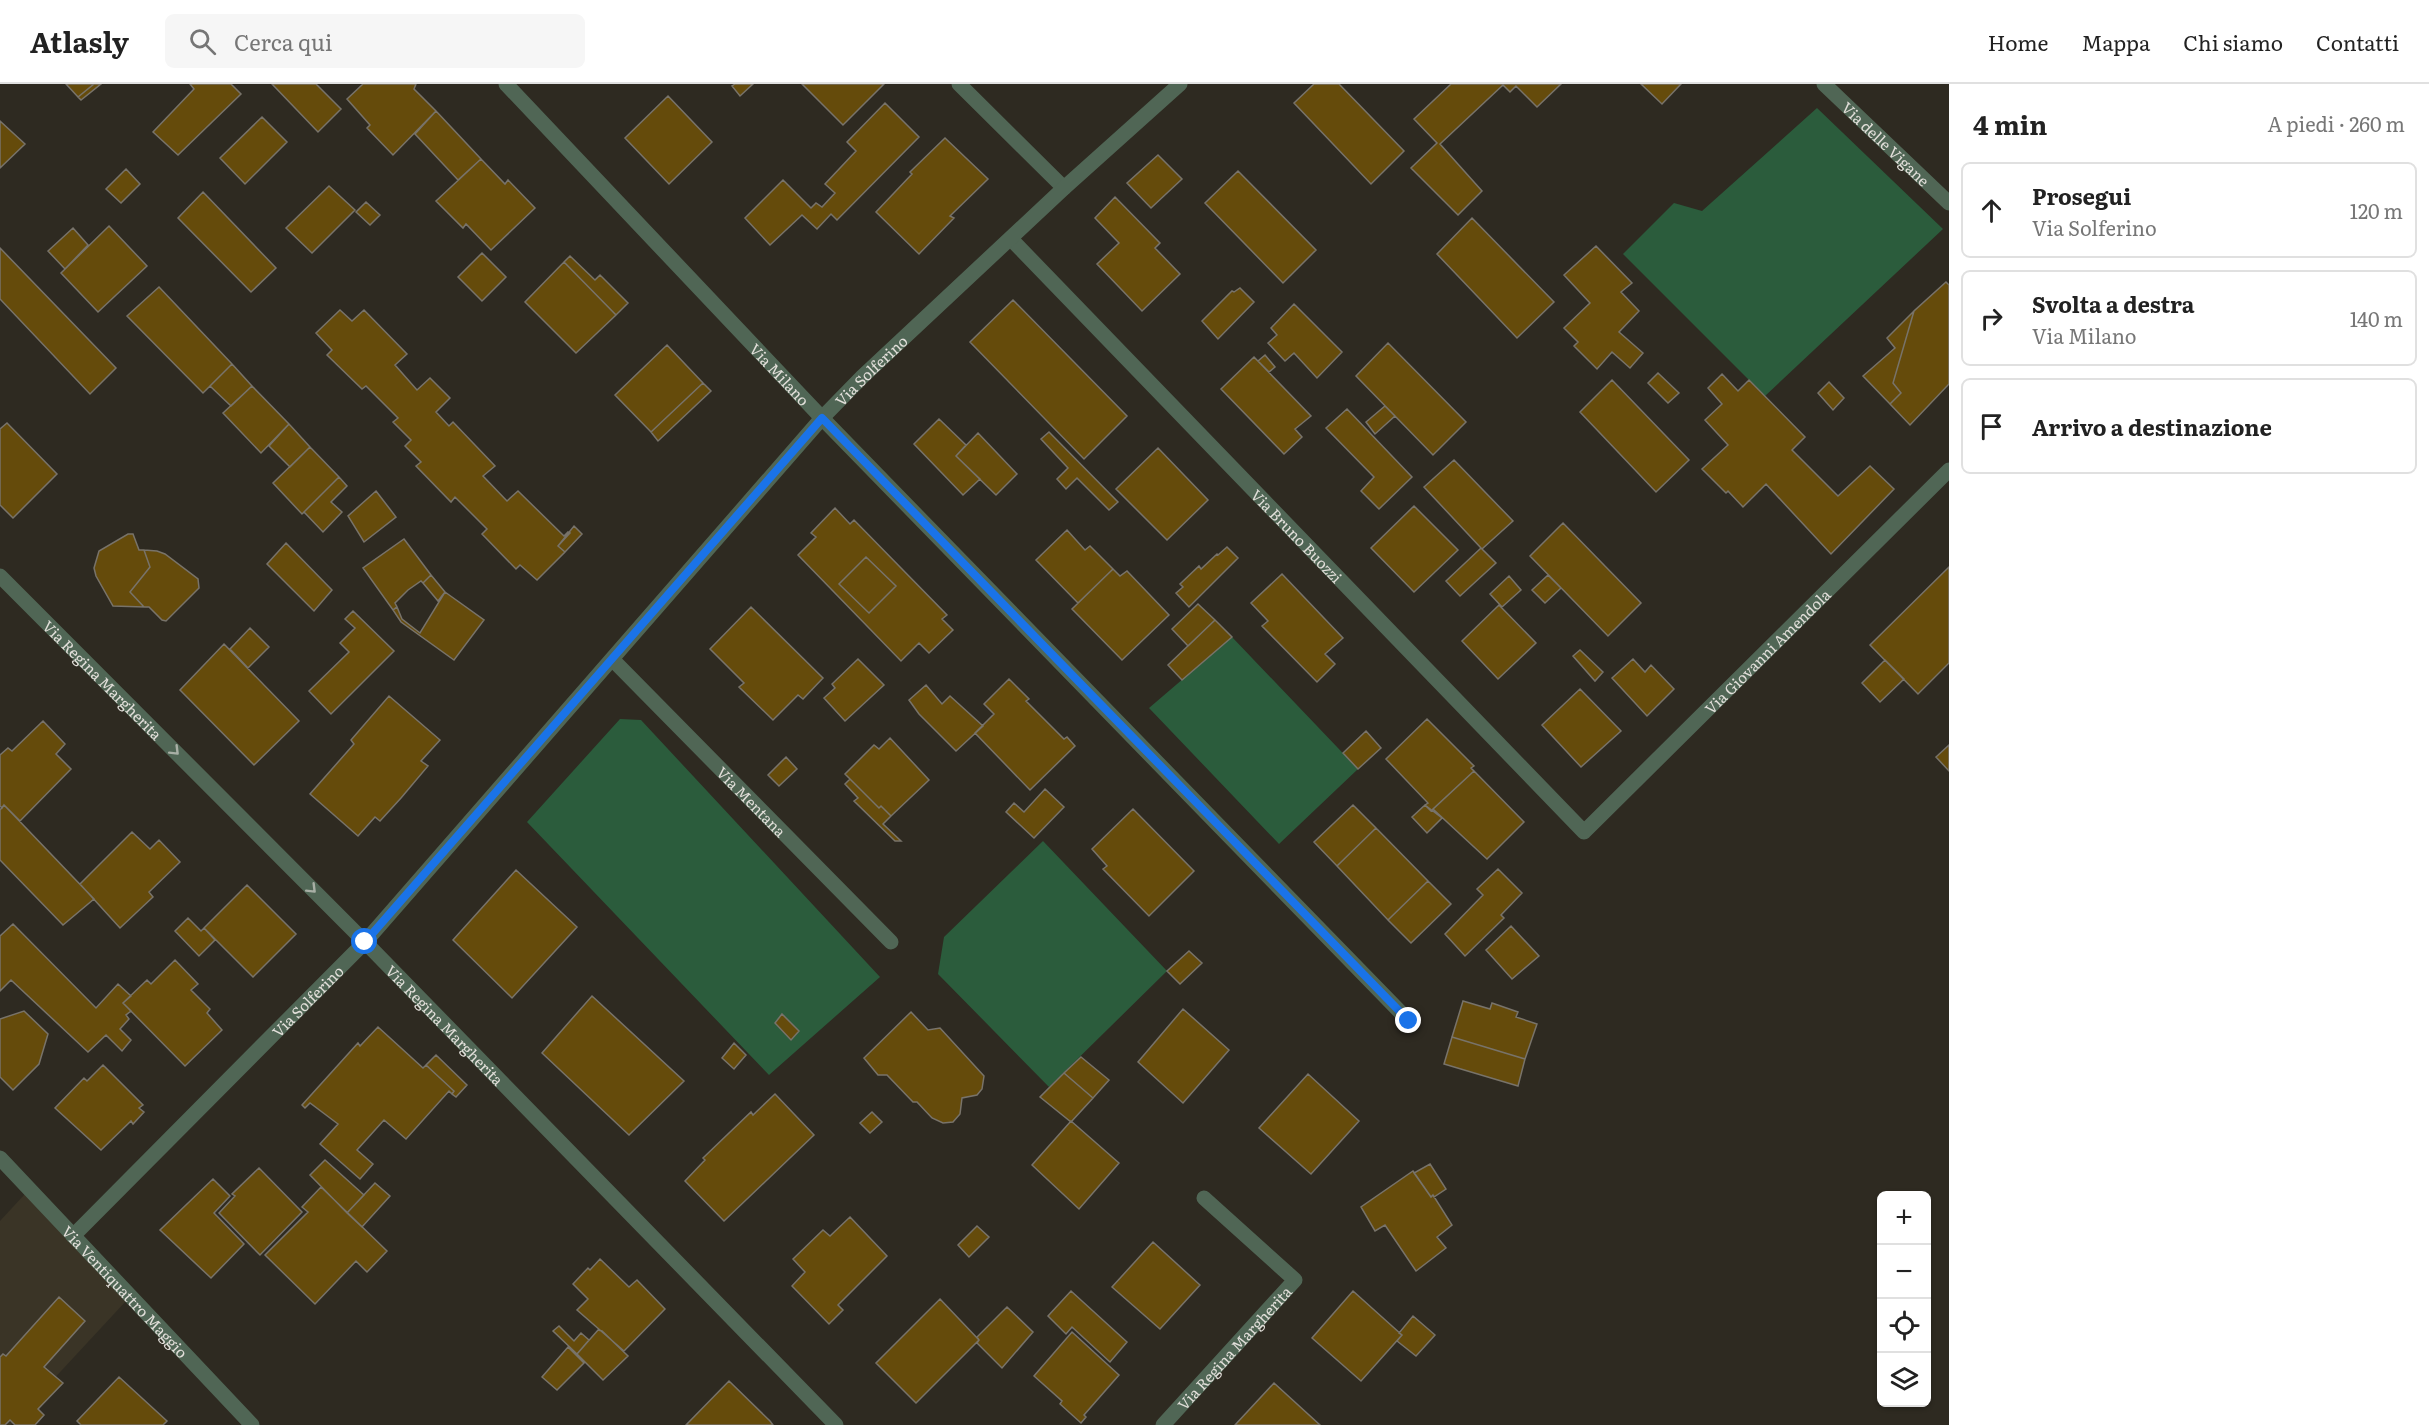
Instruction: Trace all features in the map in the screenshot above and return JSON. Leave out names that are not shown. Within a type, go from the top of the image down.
[{"type":"street","name":"Via Milano","points":[[506,84],[822,418],[1409,1021]]},
{"type":"street","points":[[959,84],[1064,188]]},
{"type":"street","name":"Via Solferino","points":[[73,1236],[365,942],[822,418],[862,377],[1064,188],[1180,84]]},
{"type":"street","name":"Via delle Vigane","points":[[1824,84],[1949,203]]},
{"type":"street","name":"Via Bruno Buozzi","points":[[1011,239],[1584,832]]},
{"type":"street","name":"Via Giovanni Amendola","points":[[1584,832],[1949,470]]},
{"type":"street","name":"Via Regina Margherita","points":[[0,576],[365,942],[836,1425]]},
{"type":"street","name":"Via Mentana","points":[[613,660],[891,942]]},
{"type":"street","name":"Via Ventiquattro Maggio","points":[[0,1158],[242,1422]]},
{"type":"street","name":"Via Regina Margherita","points":[[1163,1425],[1295,1280],[1204,1198]]},
{"type":"shaded area","points":[[25,1194],[126,1301],[11,1425],[0,1425],[0,1221]]},
{"type":"green space","points":[[1817,108],[1943,229],[1765,396],[1623,254],[1674,203],[1702,211]]},
{"type":"green space","points":[[1232,637],[1358,769],[1279,844],[1149,708]]},
{"type":"green space","points":[[620,719],[641,720],[880,977],[769,1075],[527,822]]},
{"type":"green space","points":[[1043,841],[1167,971],[1049,1087],[938,974],[944,937]]},
{"type":"building","points":[[66,84],[94,84],[78,97]]},
{"type":"building","points":[[94,84],[101,84],[81,100],[78,97]]},
{"type":"building","points":[[190,84],[231,84],[241,94],[178,155],[153,132],[194,89]]},
{"type":"building","points":[[272,84],[316,84],[341,109],[318,132]]},
{"type":"building","points":[[363,84],[416,84],[414,89],[436,111],[393,155],[367,128],[370,125],[347,99]]},
{"type":"building","points":[[753,84],[740,96],[732,86]]},
{"type":"building","points":[[802,84],[884,84],[843,125]]},
{"type":"building","points":[[1314,84],[1339,84],[1404,151],[1371,184],[1294,103]]},
{"type":"building","points":[[1451,84],[1561,84],[1537,107],[1516,86],[1510,92],[1503,85],[1440,144],[1482,191],[1458,215],[1411,168],[1437,143],[1414,119]]},
{"type":"building","points":[[1641,84],[1681,84],[1662,104]]},
{"type":"building","points":[[668,96],[712,142],[669,184],[625,138]]},
{"type":"building","points":[[885,103],[919,137],[837,220],[831,214],[817,229],[802,215],[770,245],[745,218],[783,180],[811,208],[816,203],[822,207],[835,193],[825,184],[856,151],[847,142]]},
{"type":"building","points":[[436,111],[481,159],[458,180],[415,134]]},
{"type":"building","points":[[262,117],[287,142],[245,184],[220,158]]},
{"type":"building","points":[[0,121],[25,144],[0,168]]},
{"type":"building","points":[[945,138],[988,179],[950,216],[954,218],[919,254],[876,212],[912,174],[910,172]]},
{"type":"building","points":[[1158,155],[1182,179],[1151,208],[1127,183]]},
{"type":"building","points":[[481,159],[505,184],[508,180],[535,208],[491,250],[466,224],[463,228],[436,201]]},
{"type":"building","points":[[126,169],[140,184],[121,203],[106,189]]},
{"type":"building","points":[[1238,171],[1316,250],[1283,283],[1205,203]]},
{"type":"building","points":[[329,186],[355,210],[312,253],[286,228]]},
{"type":"building","points":[[203,192],[276,268],[251,292],[178,218]]},
{"type":"building","points":[[1115,197],[1160,243],[1155,248],[1180,274],[1142,311],[1097,264],[1119,243],[1095,218]]},
{"type":"building","points":[[366,202],[380,215],[370,225],[356,212]]},
{"type":"building","points":[[1472,218],[1554,302],[1517,338],[1437,254]]},
{"type":"building","points":[[109,226],[147,266],[98,312],[61,273]]},
{"type":"building","points":[[73,228],[88,245],[65,269],[48,251]]},
{"type":"building","points":[[1596,246],[1632,283],[1621,292],[1639,311],[1619,332],[1643,353],[1630,368],[1612,352],[1597,369],[1574,346],[1578,342],[1564,328],[1590,303],[1564,275]]},
{"type":"building","points":[[0,248],[116,368],[90,394],[0,299]]},
{"type":"building","points":[[482,253],[506,277],[482,301],[458,277]]},
{"type":"building","points":[[570,256],[595,280],[600,275],[628,303],[616,315],[564,262]]},
{"type":"building","points":[[564,262],[616,315],[576,353],[525,302]]},
{"type":"building","points":[[1946,282],[1949,285],[1949,384],[1910,425],[1890,404],[1901,393],[1893,383],[1914,311]]},
{"type":"building","points":[[159,287],[232,364],[203,393],[127,316]]},
{"type":"building","points":[[1240,288],[1254,302],[1218,339],[1202,321],[1232,291]]},
{"type":"building","points":[[1013,300],[1127,416],[1084,459],[970,342]]},
{"type":"building","points":[[1294,304],[1342,352],[1317,378],[1294,353],[1285,361],[1268,343],[1277,335],[1271,328]]},
{"type":"building","points":[[340,310],[352,321],[364,310],[407,354],[395,365],[417,390],[430,378],[450,398],[436,412],[449,426],[453,422],[495,466],[483,476],[507,501],[518,491],[564,536],[570,533],[558,546],[565,552],[537,580],[520,565],[516,569],[482,534],[487,529],[455,497],[451,502],[416,466],[421,462],[405,446],[411,440],[393,422],[398,418],[366,386],[362,389],[327,355],[332,350],[316,333]]},
{"type":"building","points":[[1914,311],[1893,383],[1901,393],[1890,404],[1863,376],[1895,348],[1887,338]]},
{"type":"building","points":[[1388,343],[1466,422],[1433,455],[1356,376]]},
{"type":"building","points":[[667,345],[703,383],[651,432],[615,395]]},
{"type":"building","points":[[1265,355],[1275,367],[1269,372],[1258,361]]},
{"type":"building","points":[[1254,357],[1311,416],[1295,429],[1302,437],[1284,454],[1221,389]]},
{"type":"building","points":[[232,364],[252,386],[231,406],[210,386]]},
{"type":"building","points":[[1658,373],[1679,393],[1668,403],[1648,383]]},
{"type":"building","points":[[1722,374],[1738,391],[1749,380],[1805,437],[1792,450],[1838,496],[1870,466],[1894,489],[1831,554],[1766,484],[1743,507],[1702,469],[1728,445],[1705,420],[1722,404],[1708,388]]},
{"type":"building","points":[[1612,380],[1689,460],[1656,492],[1580,412]]},
{"type":"building","points":[[1829,382],[1844,398],[1833,410],[1818,393]]},
{"type":"building","points":[[703,383],[711,391],[658,441],[651,432]]},
{"type":"building","points":[[252,386],[289,424],[261,453],[223,413]]},
{"type":"building","points":[[1385,406],[1395,416],[1375,434],[1366,422]]},
{"type":"building","points":[[1347,409],[1412,477],[1379,509],[1361,491],[1374,477],[1326,428]]},
{"type":"building","points":[[939,419],[966,445],[956,456],[980,479],[963,495],[914,444]]},
{"type":"building","points":[[7,423],[57,474],[13,518],[0,505],[0,429]]},
{"type":"building","points":[[289,424],[310,447],[290,467],[269,446]]},
{"type":"building","points":[[1049,432],[1118,502],[1109,510],[1077,478],[1066,489],[1057,479],[1068,468],[1041,439]]},
{"type":"building","points":[[978,433],[1017,474],[996,495],[956,456]]},
{"type":"building","points":[[310,447],[339,477],[302,514],[273,483]]},
{"type":"building","points":[[1158,448],[1208,500],[1167,540],[1116,489]]},
{"type":"building","points":[[1454,460],[1513,521],[1482,549],[1496,563],[1460,596],[1446,581],[1481,548],[1424,487]]},
{"type":"building","points":[[339,477],[347,486],[331,502],[342,512],[323,532],[304,512]]},
{"type":"building","points":[[376,491],[396,517],[364,542],[348,516]]},
{"type":"building","points":[[1414,506],[1458,550],[1414,592],[1371,548]]},
{"type":"building","points":[[835,508],[850,524],[854,520],[947,615],[942,619],[953,630],[929,653],[919,643],[901,661],[798,555],[816,537],[811,533]],"holes":[[[866,557],[896,586],[869,613],[839,584]]]},
{"type":"building","points":[[1563,523],[1641,603],[1608,636],[1530,556]]},
{"type":"building","points":[[574,526],[582,534],[565,552],[558,546]]},
{"type":"building","points":[[1067,530],[1085,550],[1090,546],[1113,569],[1078,603],[1036,560]]},
{"type":"building","points":[[128,534],[133,534],[139,550],[144,550],[150,567],[130,592],[144,607],[113,606],[94,568],[99,551]]},
{"type":"building","points":[[404,539],[431,575],[423,583],[421,581],[408,590],[395,603],[397,607],[393,610],[363,568]]},
{"type":"building","points":[[286,543],[332,590],[314,611],[267,564]]},
{"type":"building","points":[[1227,547],[1238,558],[1189,607],[1176,593],[1183,587],[1180,584],[1199,566],[1201,569]]},
{"type":"building","points":[[144,550],[165,554],[198,579],[199,588],[166,621],[149,607],[144,607],[130,592],[150,567]]},
{"type":"building","points":[[866,557],[896,586],[869,613],[839,584]]},
{"type":"building","points":[[1949,567],[1949,663],[1918,694],[1870,645]]},
{"type":"building","points":[[1113,569],[1120,576],[1127,571],[1169,615],[1122,660],[1072,609]]},
{"type":"building","points":[[1282,574],[1343,638],[1325,654],[1335,664],[1317,682],[1262,626],[1268,621],[1251,603]]},
{"type":"building","points":[[431,575],[445,592],[438,601],[423,583]]},
{"type":"building","points":[[1548,575],[1561,588],[1545,603],[1532,590]]},
{"type":"building","points":[[1509,576],[1521,590],[1502,607],[1490,594]]},
{"type":"building","points":[[445,592],[484,620],[454,660],[401,622],[393,610],[397,607],[402,619],[420,633]]},
{"type":"building","points":[[1198,604],[1215,620],[1188,646],[1172,629]]},
{"type":"building","points":[[1499,605],[1536,643],[1498,679],[1462,641]]},
{"type":"building","points":[[751,607],[823,678],[803,699],[798,695],[773,720],[739,687],[744,683],[710,649]]},
{"type":"building","points":[[353,611],[394,651],[331,714],[309,691],[349,652],[340,643],[355,628],[345,619]]},
{"type":"building","points":[[1215,620],[1232,637],[1182,680],[1168,665]]},
{"type":"building","points":[[250,628],[269,647],[248,668],[230,649]]},
{"type":"building","points":[[224,644],[299,721],[254,765],[180,690]]},
{"type":"building","points":[[1580,650],[1603,672],[1595,681],[1573,656]]},
{"type":"building","points":[[858,659],[884,685],[845,721],[824,698],[835,688],[832,684]]},
{"type":"building","points":[[1633,659],[1645,672],[1651,665],[1674,689],[1647,716],[1612,678]]},
{"type":"building","points":[[1885,660],[1904,679],[1880,702],[1862,683]]},
{"type":"building","points":[[1009,679],[1029,699],[1026,701],[1064,739],[1067,737],[1075,746],[1030,790],[975,733],[994,714],[984,704]]},
{"type":"building","points":[[926,685],[942,704],[950,696],[983,726],[956,751],[919,714],[909,700]]},
{"type":"building","points":[[1580,689],[1621,731],[1581,767],[1542,725]]},
{"type":"building","points":[[389,696],[440,740],[421,761],[428,766],[401,798],[380,821],[375,817],[358,836],[310,794],[354,744],[351,740]]},
{"type":"building","points":[[1427,719],[1474,766],[1471,768],[1474,771],[1431,811],[1425,805],[1428,803],[1386,759]]},
{"type":"building","points":[[43,721],[65,744],[56,754],[71,769],[20,821],[4,805],[2,808],[0,806],[0,755],[8,748],[12,751]]},
{"type":"building","points":[[1366,731],[1381,748],[1358,769],[1343,753]]},
{"type":"building","points":[[890,738],[929,780],[891,816],[881,806],[879,808],[845,774],[874,745],[879,749]]},
{"type":"building","points":[[1949,745],[1949,771],[1936,757]]},
{"type":"building","points":[[786,757],[797,769],[779,786],[768,775]]},
{"type":"building","points":[[1474,771],[1524,822],[1487,859],[1433,809]]},
{"type":"building","points":[[850,779],[879,808],[881,806],[891,816],[883,824],[901,841],[895,841],[854,801],[858,798],[845,784]]},
{"type":"building","points":[[1045,789],[1064,807],[1034,838],[1006,812],[1014,803],[1024,812]]},
{"type":"building","points":[[4,805],[94,899],[63,925],[0,860],[0,810]]},
{"type":"building","points":[[1353,805],[1376,828],[1337,866],[1314,842]]},
{"type":"building","points":[[1425,805],[1442,818],[1427,833],[1412,817]]},
{"type":"building","points":[[1133,809],[1194,871],[1149,916],[1103,869],[1107,866],[1092,849]]},
{"type":"building","points":[[1376,828],[1428,881],[1388,920],[1337,866]]},
{"type":"building","points":[[132,832],[150,849],[159,840],[180,862],[149,892],[153,897],[120,928],[80,884]]},
{"type":"building","points":[[1498,869],[1522,893],[1501,915],[1504,918],[1465,956],[1445,934],[1483,895],[1477,889]]},
{"type":"building","points":[[516,870],[577,927],[512,998],[453,940]]},
{"type":"building","points":[[1428,881],[1451,904],[1411,943],[1388,920]]},
{"type":"building","points":[[247,885],[296,934],[253,977],[204,928]]},
{"type":"building","points":[[188,918],[201,931],[204,928],[215,940],[199,956],[175,931]]},
{"type":"building","points":[[13,924],[96,1008],[118,984],[131,996],[123,1003],[131,1011],[126,1015],[129,1019],[120,1029],[131,1040],[122,1051],[106,1035],[88,1052],[11,980],[0,991],[0,936]]},
{"type":"building","points":[[1511,926],[1539,956],[1512,979],[1486,950]]},
{"type":"building","points":[[1189,951],[1202,963],[1180,984],[1167,971]]},
{"type":"building","points":[[175,960],[198,984],[191,990],[210,1009],[207,1013],[222,1030],[185,1066],[123,1003],[147,980],[151,984]]},
{"type":"building","points":[[592,996],[684,1081],[629,1135],[542,1053]]},
{"type":"building","points":[[1463,1001],[1490,1009],[1492,1003],[1518,1012],[1516,1017],[1537,1024],[1525,1059],[1452,1037]]},
{"type":"building","points":[[1183,1009],[1229,1050],[1183,1103],[1138,1062]]},
{"type":"building","points":[[24,1011],[48,1034],[39,1064],[13,1090],[0,1077],[0,1019]]},
{"type":"building","points":[[911,1012],[928,1030],[940,1028],[984,1076],[982,1089],[977,1095],[962,1098],[960,1114],[953,1122],[943,1123],[932,1118],[887,1075],[878,1075],[864,1058]]},
{"type":"building","points":[[782,1014],[799,1031],[791,1040],[775,1023]]},
{"type":"building","points":[[378,1027],[423,1068],[426,1065],[454,1091],[452,1094],[449,1091],[406,1139],[384,1120],[357,1150],[373,1164],[360,1179],[320,1144],[338,1124],[310,1103],[305,1108],[302,1105],[358,1043],[360,1046]]},
{"type":"building","points":[[1452,1037],[1525,1059],[1518,1086],[1444,1064]]},
{"type":"building","points":[[734,1043],[746,1055],[734,1069],[722,1058]]},
{"type":"building","points":[[436,1055],[467,1085],[456,1097],[452,1094],[454,1091],[426,1065]]},
{"type":"building","points":[[1081,1057],[1109,1080],[1093,1098],[1064,1073]]},
{"type":"building","points":[[103,1065],[143,1105],[139,1108],[144,1112],[133,1124],[131,1121],[101,1150],[55,1108],[84,1078],[87,1081]]},
{"type":"building","points":[[1064,1073],[1093,1098],[1071,1122],[1040,1097]]},
{"type":"building","points":[[1308,1074],[1359,1121],[1311,1174],[1259,1128]]},
{"type":"building","points":[[775,1094],[814,1135],[724,1221],[685,1181],[705,1160],[703,1158],[751,1112],[753,1115]]},
{"type":"building","points":[[872,1112],[882,1122],[870,1133],[860,1123]]},
{"type":"building","points":[[1071,1121],[1119,1163],[1079,1209],[1032,1165]]},
{"type":"building","points":[[325,1160],[364,1195],[347,1213],[310,1175]]},
{"type":"building","points":[[1430,1164],[1446,1189],[1434,1197],[1433,1195],[1431,1197],[1414,1173]]},
{"type":"building","points":[[259,1168],[302,1212],[260,1255],[219,1213],[235,1196],[232,1194]]},
{"type":"building","points":[[1413,1171],[1431,1197],[1433,1195],[1452,1225],[1437,1237],[1446,1248],[1416,1271],[1385,1225],[1375,1231],[1361,1207]]},
{"type":"building","points":[[213,1179],[230,1196],[214,1213],[244,1244],[211,1278],[160,1230]]},
{"type":"building","points":[[375,1183],[390,1196],[362,1227],[347,1213]]},
{"type":"building","points":[[321,1187],[387,1251],[367,1272],[356,1261],[315,1304],[265,1255],[308,1212],[302,1207]]},
{"type":"building","points":[[850,1217],[887,1256],[838,1305],[843,1310],[829,1324],[792,1286],[805,1272],[793,1259],[823,1230],[830,1236]]},
{"type":"building","points":[[977,1226],[989,1237],[969,1257],[958,1245]]},
{"type":"building","points":[[1153,1242],[1200,1285],[1160,1329],[1112,1287]]},
{"type":"building","points":[[600,1259],[629,1287],[637,1280],[665,1309],[624,1351],[577,1310],[588,1299],[573,1284]]},
{"type":"building","points":[[1071,1291],[1127,1342],[1110,1362],[1072,1327],[1066,1334],[1048,1316]]},
{"type":"building","points":[[1353,1291],[1402,1335],[1361,1381],[1312,1338]]},
{"type":"building","points":[[59,1297],[85,1321],[44,1367],[63,1383],[38,1409],[44,1415],[35,1425],[15,1425],[10,1420],[5,1425],[0,1425],[0,1357],[3,1354],[6,1356]]},
{"type":"building","points":[[940,1299],[979,1340],[916,1403],[876,1363]]},
{"type":"building","points":[[1007,1307],[1033,1332],[1002,1368],[977,1343],[979,1340],[977,1337]]},
{"type":"building","points":[[1413,1316],[1435,1335],[1416,1356],[1397,1341],[1402,1335],[1399,1333]]},
{"type":"building","points":[[559,1326],[574,1341],[581,1333],[589,1340],[577,1354],[553,1331]]},
{"type":"building","points":[[598,1330],[602,1331],[628,1356],[603,1380],[577,1354]]},
{"type":"building","points":[[1072,1332],[1119,1375],[1084,1415],[1086,1417],[1081,1423],[1060,1404],[1062,1401],[1034,1376]]},
{"type":"building","points":[[568,1347],[584,1363],[557,1390],[542,1377]]},
{"type":"building","points":[[119,1377],[167,1421],[163,1425],[81,1425],[77,1421]]},
{"type":"building","points":[[729,1381],[770,1421],[773,1425],[686,1425]]},
{"type":"building","points":[[1274,1383],[1320,1425],[1235,1425]]},
{"type":"route","points":[[365,942],[822,418],[1409,1021]]}]
